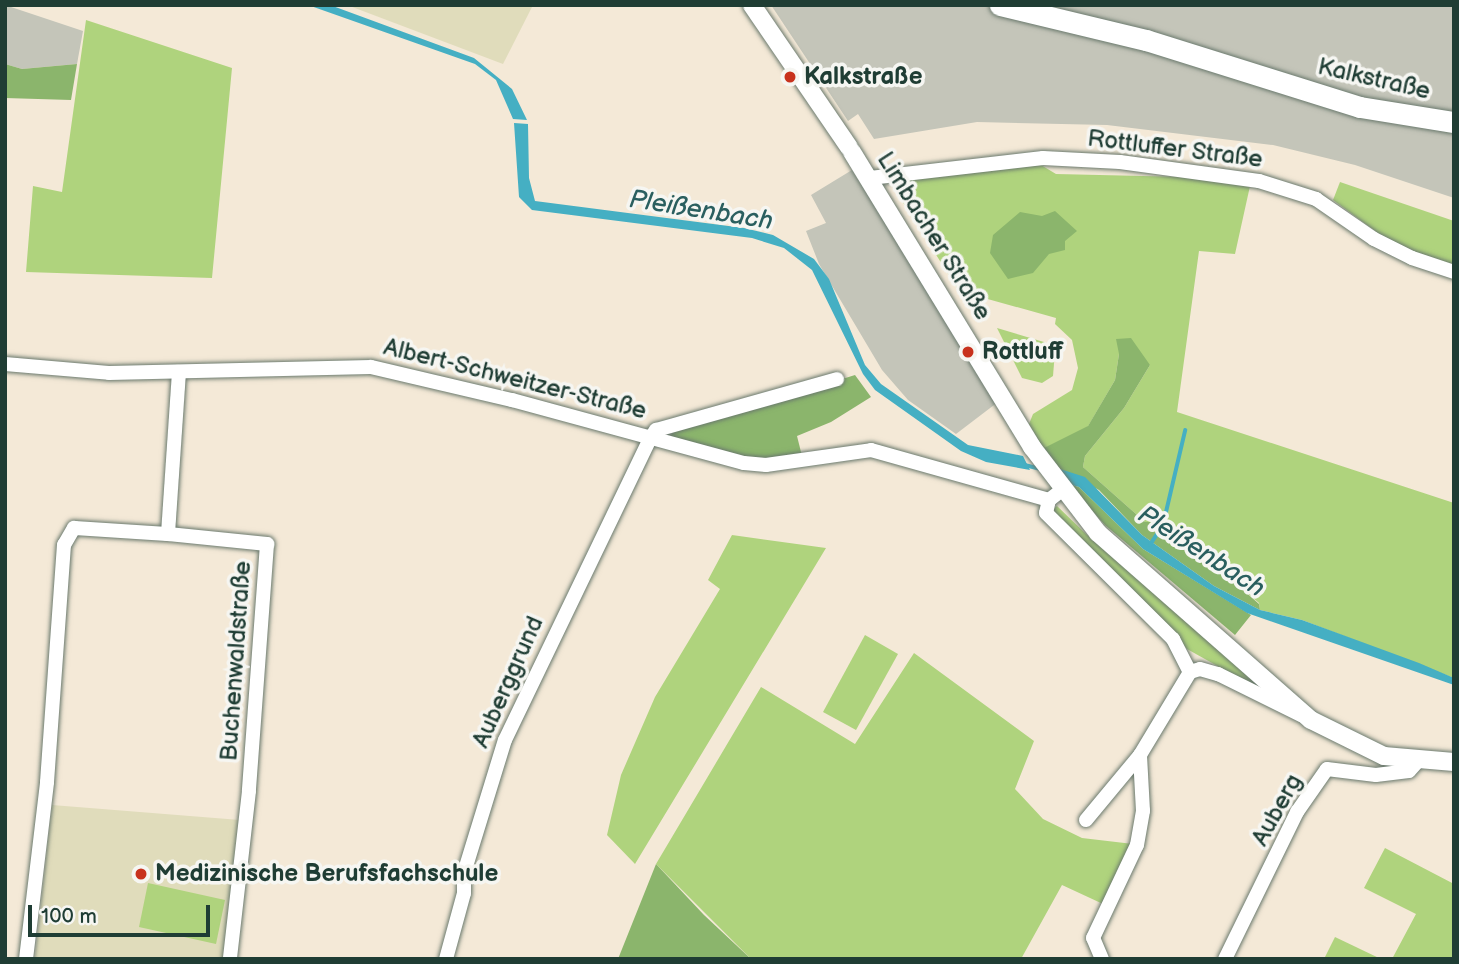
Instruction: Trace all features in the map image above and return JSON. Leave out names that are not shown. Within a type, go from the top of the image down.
[{"type":"main road","name":"Kalkstraße","points":[[1000,5],[1146,40],[1351,105],[1454,122]]},
{"type":"street","name":"Limbacher Straße","points":[[752,5],[870,178],[1032,447],[1055,495],[1311,720]]},
{"type":"street","name":"Rottluffer Straße","points":[[870,178],[1043,158],[1120,162],[1259,181],[1316,199],[1374,239],[1412,258],[1454,272]]},
{"type":"street","name":"Albert-Schweitzer-Straße","points":[[5,364],[109,373],[371,367],[650,437],[656,430],[837,379]]},
{"type":"street","points":[[26,959],[47,782],[64,545],[74,528],[168,534],[179,372]]},
{"type":"street","points":[[650,437],[757,464],[871,450],[1055,495]]},
{"type":"street","name":"Auberggrund","points":[[446,959],[464,893],[464,873],[505,740],[650,437]]},
{"type":"street","name":"Limbacher Straße","points":[[1055,495],[1046,513],[1173,639],[1190,672],[1200,669],[1218,674],[1357,746],[1418,762],[1454,762]]},
{"type":"street","name":"Buchenwaldstraße","points":[[168,534],[267,544],[249,790],[230,959]]},
{"type":"street","points":[[1086,820],[1140,755],[1190,672]]},
{"type":"street","points":[[1102,959],[1093,938],[1137,845],[1143,811],[1140,755]]},
{"type":"street","name":"Auberg","points":[[1224,959],[1297,812],[1327,769],[1376,775],[1409,771],[1418,762]]},
{"type":"shaded area","points":[[5,5],[83,31],[77,64],[22,69],[5,64]]},
{"type":"shaded area","points":[[347,5],[533,5],[503,64]]},
{"type":"shaded area","points":[[771,5],[1454,5],[1454,198],[1355,165],[1273,145],[1107,125],[977,122],[874,139],[858,114],[848,121]]},
{"type":"shaded area","points":[[852,170],[998,402],[956,434],[908,400],[882,370],[819,264],[806,231],[826,223],[811,195]]},
{"type":"shaded area","name":"Medizinische Berufsfachschule","points":[[52,805],[240,820],[224,959],[35,959]]},
{"type":"green space","points":[[86,20],[232,68],[212,278],[26,272],[33,186],[62,192]]},
{"type":"green space","points":[[5,64],[22,69],[77,64],[71,100],[5,98]]},
{"type":"green space","points":[[1041,165],[1056,174],[1186,177],[1250,186],[1235,254],[1199,251],[1177,412],[1454,503],[1454,678],[1302,620],[1260,610],[1259,603],[1242,589],[1145,522],[1083,467],[1085,456],[1124,408],[1150,365],[1119,354],[1115,380],[1087,428],[1043,449],[1029,424],[1033,414],[1072,390],[1078,368],[1072,340],[1055,324],[1056,318],[959,291],[890,182]]},
{"type":"green space","points":[[1340,182],[1454,221],[1454,265],[1414,253],[1378,233],[1333,200]]},
{"type":"green space","points":[[1055,211],[1077,231],[1065,241],[1065,250],[1049,254],[1033,273],[1008,279],[990,253],[993,235],[1020,212],[1042,216]]},
{"type":"green space","points":[[997,328],[1044,342],[1055,351],[1053,376],[1042,383],[1022,378]]},
{"type":"green space","points":[[1131,338],[1150,365],[1124,408],[1085,456],[1083,467],[1145,522],[1156,522],[1242,589],[1259,604],[1260,610],[1214,586],[1142,535],[1099,490],[1060,469],[1044,448],[1088,426],[1115,380],[1119,354],[1116,339]]},
{"type":"green space","points":[[855,375],[871,397],[831,422],[797,436],[802,456],[762,461],[669,439],[673,432]]},
{"type":"green space","points":[[1068,484],[1079,487],[1143,549],[1251,615],[1235,635],[1105,525]]},
{"type":"green space","points":[[1057,506],[1086,534],[1287,705],[1187,649],[1052,510]]},
{"type":"green space","points":[[732,535],[826,548],[635,864],[607,835],[621,775],[655,697],[720,589],[708,580]]},
{"type":"green space","points":[[865,635],[898,654],[856,730],[823,712]]},
{"type":"green space","points":[[914,653],[1034,741],[1015,789],[1043,819],[1082,838],[1133,844],[1103,904],[1062,885],[1021,959],[751,959],[656,864],[761,687],[855,744]]},
{"type":"green space","points":[[1385,848],[1454,884],[1454,959],[1392,959],[1416,914],[1364,888]]},
{"type":"green space","points":[[656,864],[704,915],[751,959],[618,959]]},
{"type":"green space","points":[[148,883],[225,900],[216,944],[139,927]]},
{"type":"green space","points":[[1335,937],[1381,959],[1324,959]]},
{"type":"water","points":[[308,5],[330,5],[474,58],[512,89],[527,120],[513,119],[496,80],[475,64]]},
{"type":"water","points":[[514,123],[528,124],[529,178],[535,201],[744,228],[773,235],[814,259],[829,279],[865,365],[881,384],[968,445],[1023,456],[1030,470],[986,462],[961,451],[875,390],[863,374],[812,270],[784,248],[752,238],[532,210],[519,197]]},
{"type":"water","points":[[1060,469],[1085,477],[1142,535],[1214,586],[1260,610],[1302,620],[1419,663],[1454,678],[1454,685],[1247,613],[1143,549],[1079,487],[1068,484]]},
{"type":"waterway","points":[[1150,545],[1163,525],[1185,431]]},
{"type":"waterway","name":"Pleißenbach","points":[[1025,465],[1041,469]]},
{"type":"place","name":"Kalkstraße","points":[[790,77]]},
{"type":"place","name":"Rottluff","points":[[968,352]]},
{"type":"place","name":"Medizinische Berufsfachschule","points":[[141,874]]}]
